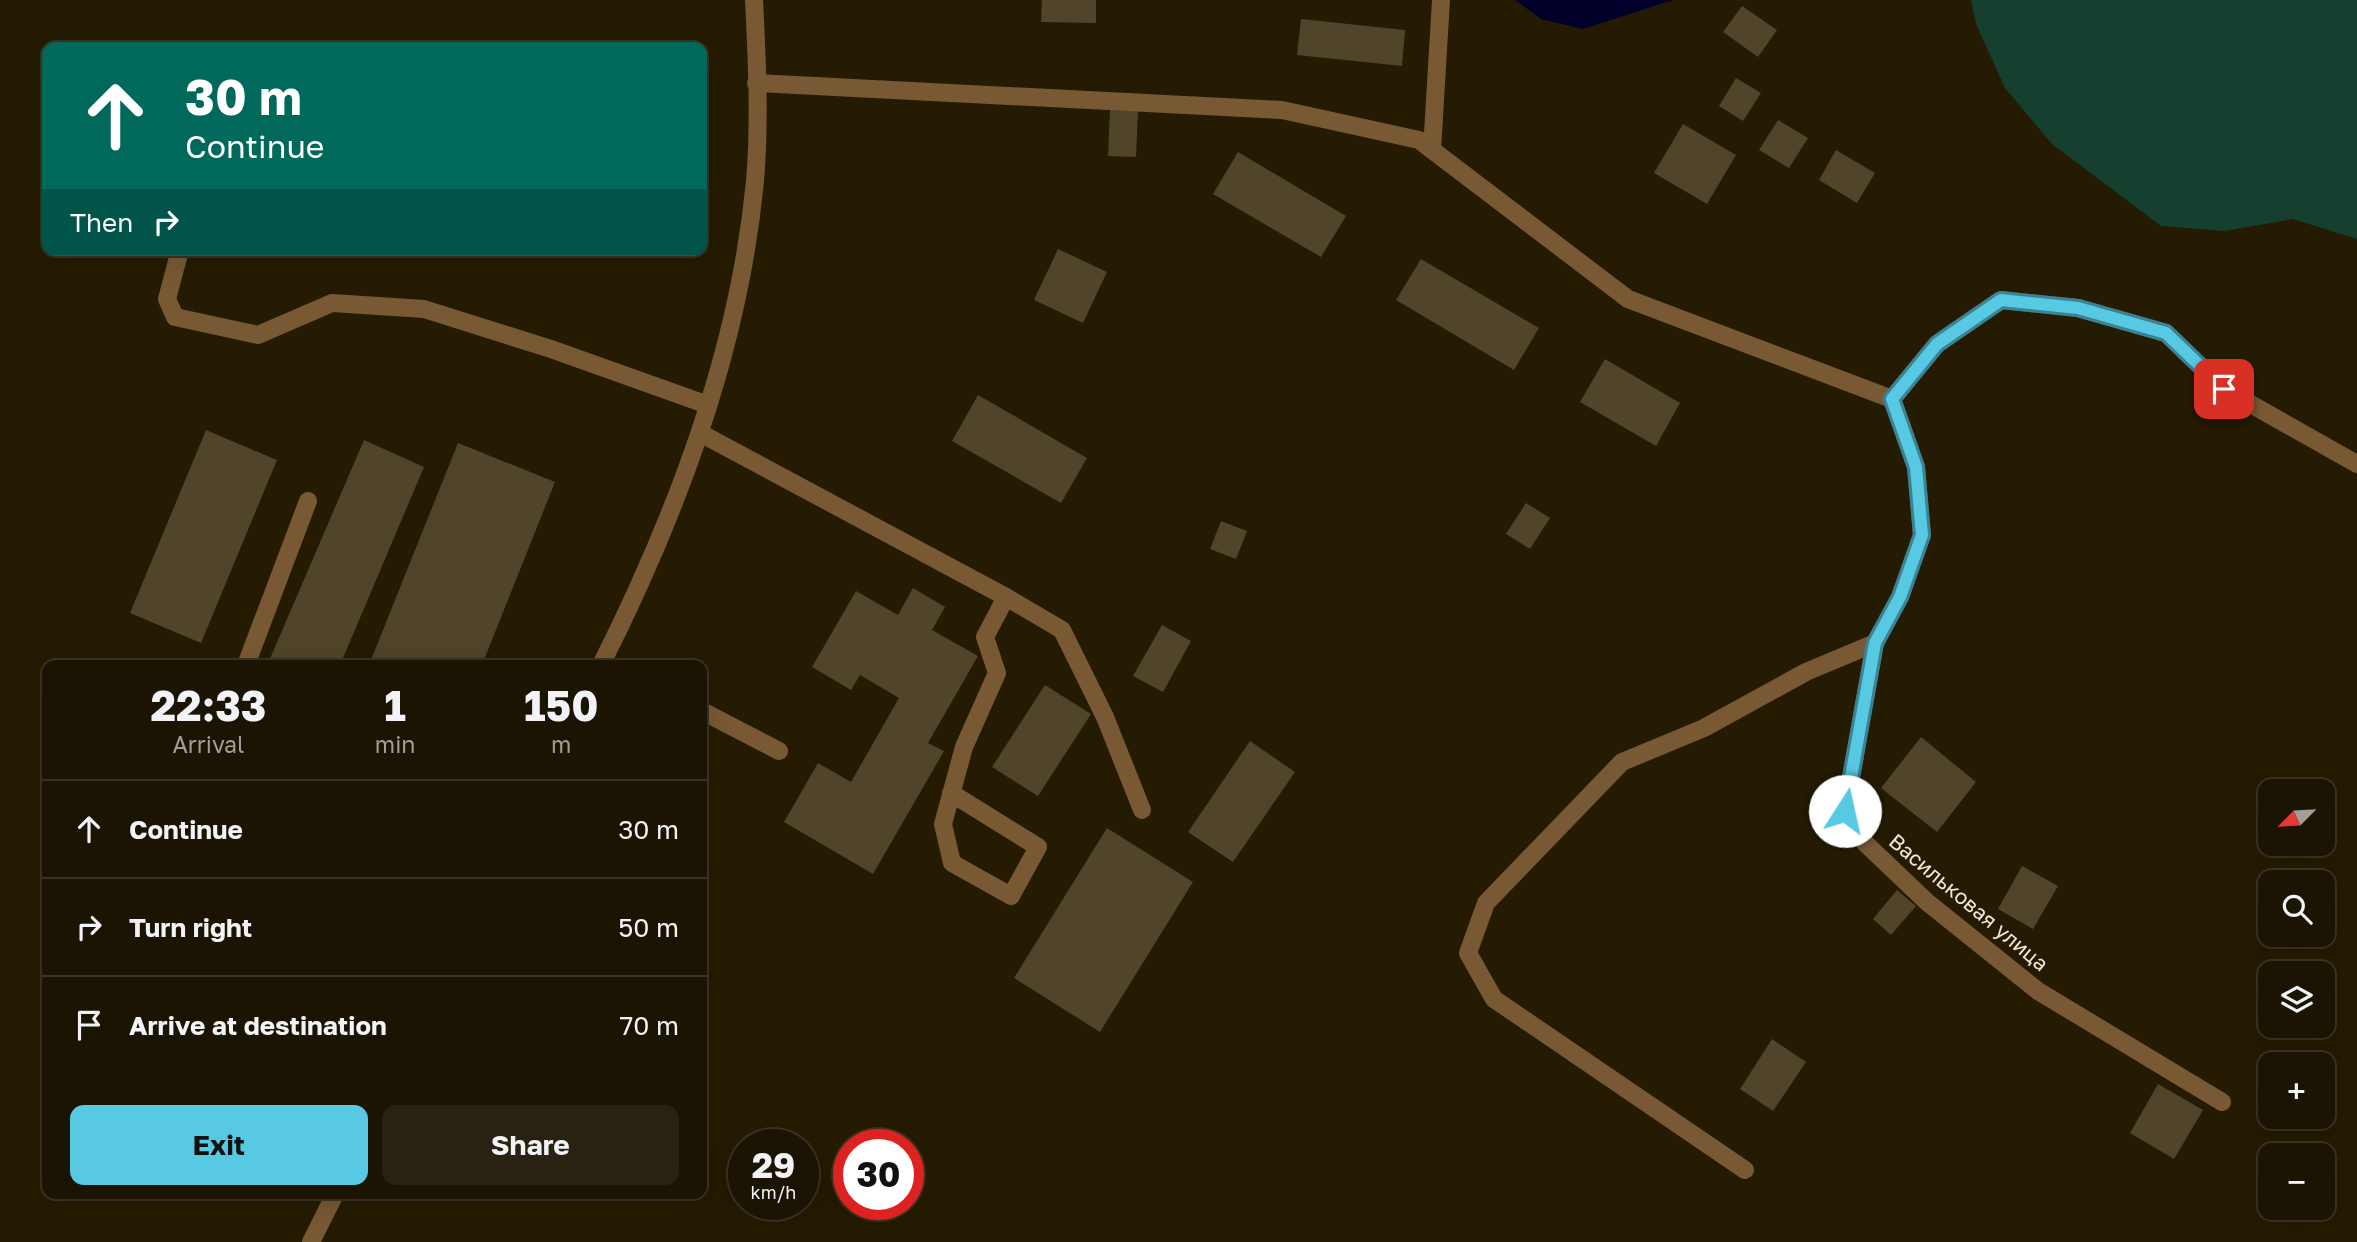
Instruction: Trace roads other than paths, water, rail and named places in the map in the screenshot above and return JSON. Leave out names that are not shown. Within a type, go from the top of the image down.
[{"type":"street","points":[[607,660],[694,454],[737,304],[755,180],[754,0]]},
{"type":"street","points":[[1432,150],[1441,0]]},
{"type":"street","points":[[756,83],[1282,110],[1419,140],[1628,299],[1892,399],[1937,344],[2001,300],[2078,308],[2166,333],[2224,389],[2357,464]]},
{"type":"street","points":[[178,256],[167,299],[175,317],[258,335],[332,303],[424,309],[551,349],[708,405]]},
{"type":"street","name":"Васильковая улица","points":[[1892,399],[1916,467],[1922,535],[1900,597],[1875,643],[1845,811],[1865,843],[1927,902],[2038,991],[2222,1102]]},
{"type":"street","points":[[700,433],[1006,597],[1062,630],[1105,717],[1142,810]]},
{"type":"street","points":[[248,660],[308,500]]},
{"type":"street","points":[[951,793],[1038,847],[1011,896],[952,863],[943,824],[951,793],[964,747],[996,673],[985,638],[1006,597]]},
{"type":"street","points":[[1745,1170],[1494,999],[1468,953],[1486,903],[1622,762],[1704,728],[1805,672],[1875,643]]},
{"type":"street","points":[[707,714],[779,751]]},
{"type":"street","points":[[311,1242],[332,1199]]},
{"type":"water","points":[[1515,0],[1673,0],[1583,29],[1541,19]]}]
